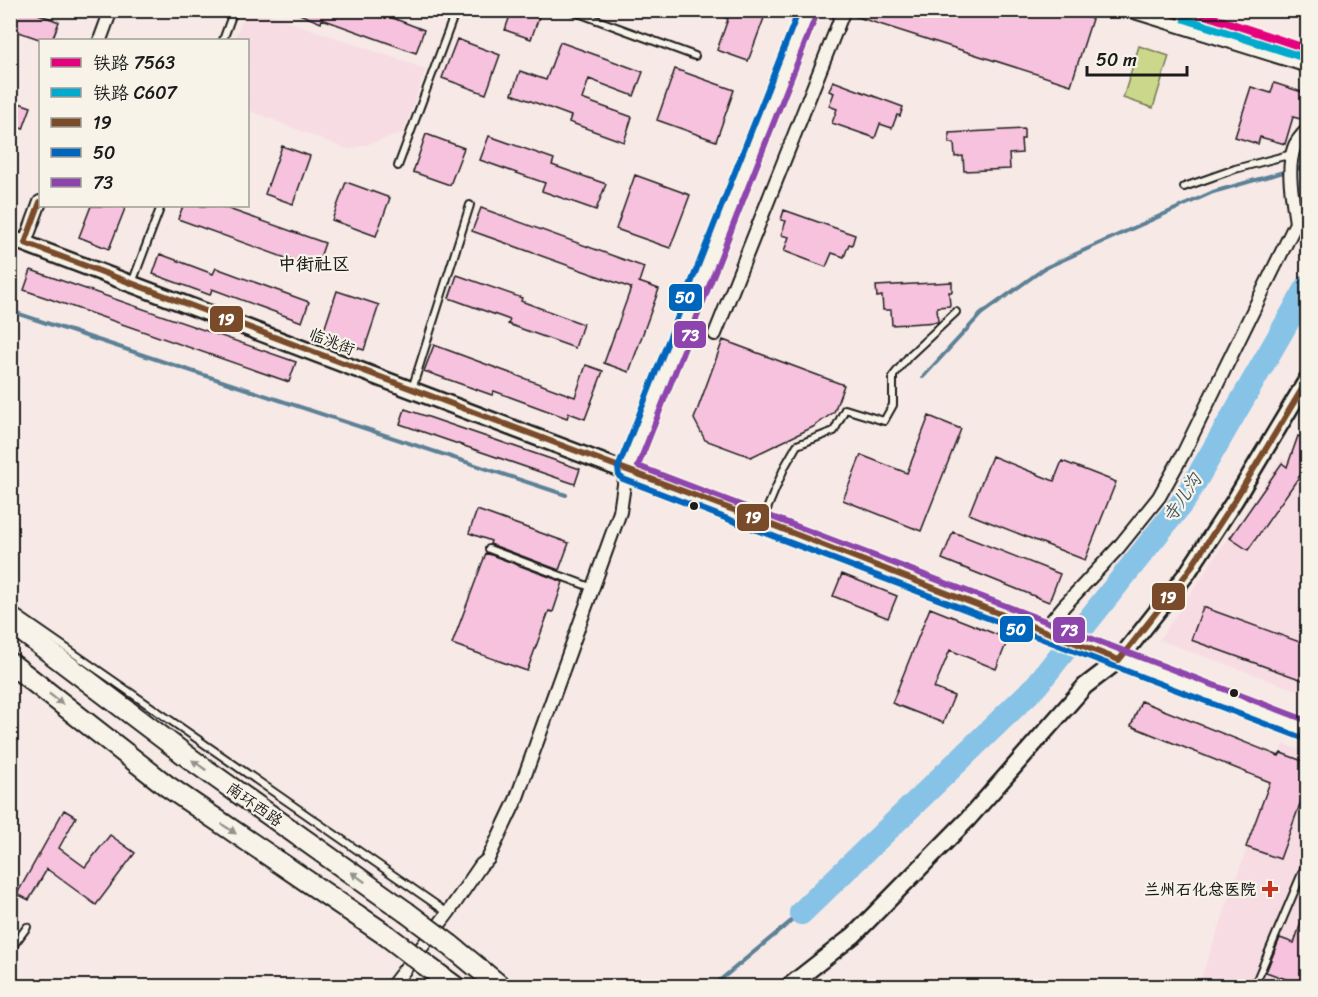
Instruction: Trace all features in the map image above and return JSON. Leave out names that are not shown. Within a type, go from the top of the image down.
[{"type":"highway","name":"南环西路","points":[[10,622],[192,760],[406,912],[500,987]]},
{"type":"highway","name":"南环西路","points":[[10,663],[167,786],[386,935],[454,987]]},
{"type":"main road","points":[[809,10],[626,471],[1308,731]]},
{"type":"street","points":[[100,39],[111,10]]},
{"type":"street","points":[[715,334],[844,10]]},
{"type":"street","points":[[1128,10],[1308,66]]},
{"type":"street","points":[[1048,633],[1064,606],[1118,548],[1160,496],[1184,452],[1296,223],[1291,183],[1292,158],[1294,146],[1308,129]]},
{"type":"street","points":[[26,243],[39,205]]},
{"type":"street","name":"临洮街","points":[[10,238],[626,471]]},
{"type":"street","points":[[789,987],[854,934],[968,819],[1188,572],[1235,500],[1308,378]]},
{"type":"street","points":[[392,987],[481,865],[488,859],[516,800],[620,512],[626,471]]},
{"type":"lane","points":[[223,39],[234,10]]},
{"type":"lane","points":[[398,166],[456,10]]},
{"type":"lane","points":[[570,10],[695,56]]},
{"type":"lane","points":[[1184,187],[1234,169],[1292,158]]},
{"type":"lane","points":[[411,390],[470,205]]},
{"type":"lane","points":[[132,284],[161,207]]},
{"type":"lane","points":[[762,522],[785,466],[797,445],[834,431],[845,409],[884,421],[893,405],[893,376],[909,356],[956,312]]},
{"type":"lane","points":[[489,549],[593,588]]},
{"type":"lane","points":[[10,609],[448,913]]},
{"type":"lane","points":[[1236,987],[1258,984],[1308,859]]},
{"type":"lane","points":[[10,950],[27,927]]},
{"type":"shaded area","points":[[246,11],[259,11],[426,69],[403,133],[349,150],[249,110],[249,39],[234,39]]},
{"type":"shaded area","points":[[1282,458],[1307,472],[1307,694],[1159,640]]},
{"type":"shaded area","name":"兰州石化总医院","points":[[1284,744],[1307,753],[1307,986],[1198,986]]},
{"type":"green space","points":[[1139,46],[1169,56],[1153,108],[1123,98]]},
{"type":"building","points":[[10,10],[28,10],[59,22],[52,39],[39,39],[10,29]]},
{"type":"building","points":[[290,10],[372,10],[424,30],[416,53],[322,19],[321,23]]},
{"type":"building","points":[[512,10],[521,10],[539,17],[531,39],[505,30]]},
{"type":"building","points":[[708,10],[767,10],[748,61],[717,50],[728,19]]},
{"type":"building","points":[[852,10],[1066,10],[1092,19],[1071,85],[851,15]]},
{"type":"building","points":[[457,39],[500,55],[486,94],[442,78]]},
{"type":"building","points":[[560,42],[643,72],[634,96],[589,79],[582,99],[632,117],[624,142],[569,122],[571,116],[512,94],[520,71],[546,80]]},
{"type":"building","points":[[675,69],[734,90],[716,141],[657,120]]},
{"type":"building","points":[[833,81],[903,107],[900,116],[897,115],[892,128],[880,124],[875,138],[832,123],[837,109],[829,106],[834,93],[829,91]]},
{"type":"building","points":[[1274,83],[1308,94],[1308,121],[1293,117],[1285,144],[1260,137],[1258,144],[1235,137],[1251,87],[1271,93]]},
{"type":"building","points":[[10,100],[31,107],[23,129],[10,124]]},
{"type":"building","points":[[1024,129],[1024,139],[1021,139],[1022,153],[1009,154],[1010,169],[964,171],[963,156],[955,157],[954,143],[949,143],[949,133]]},
{"type":"building","points":[[426,134],[464,148],[450,185],[413,172]]},
{"type":"building","points":[[489,136],[554,159],[552,165],[606,184],[596,210],[542,191],[545,183],[480,160]]},
{"type":"building","points":[[282,146],[310,156],[293,204],[265,194]]},
{"type":"building","points":[[635,175],[690,195],[670,248],[616,229]]},
{"type":"building","points":[[346,182],[390,198],[376,236],[332,220]]},
{"type":"building","points":[[91,207],[126,207],[109,249],[79,237]]},
{"type":"building","points":[[183,207],[223,207],[325,243],[316,269],[178,219]]},
{"type":"building","points":[[481,208],[644,267],[639,282],[659,289],[629,372],[604,363],[631,288],[472,231]]},
{"type":"building","points":[[784,210],[855,235],[852,245],[849,244],[844,257],[832,253],[826,267],[784,251],[789,237],[781,235],[786,221],[781,220]]},
{"type":"building","points":[[160,254],[213,274],[216,268],[309,302],[302,322],[212,289],[210,295],[153,274]]},
{"type":"building","points":[[31,270],[296,362],[289,382],[24,290]]},
{"type":"building","points":[[457,275],[522,298],[521,301],[583,324],[575,348],[508,324],[510,320],[449,298]]},
{"type":"building","points":[[952,282],[952,292],[949,292],[950,306],[937,307],[938,322],[892,325],[891,310],[883,310],[882,296],[877,297],[876,286]]},
{"type":"building","points":[[337,291],[379,305],[364,350],[322,336]]},
{"type":"building","points":[[723,340],[844,385],[834,412],[813,427],[751,457],[705,440],[694,419]]},
{"type":"building","points":[[434,345],[575,397],[586,365],[603,371],[585,419],[569,413],[567,418],[494,391],[492,395],[424,371]]},
{"type":"building","points":[[405,409],[580,469],[575,484],[400,424]]},
{"type":"building","points":[[929,416],[961,429],[921,531],[843,500],[861,455],[907,473]]},
{"type":"building","points":[[1298,436],[1308,439],[1308,464],[1248,550],[1230,538],[1282,463],[1287,467]]},
{"type":"building","points":[[992,456],[1054,481],[1062,461],[1116,482],[1085,560],[969,514]]},
{"type":"building","points":[[477,510],[569,543],[559,570],[490,544],[491,541],[469,533]]},
{"type":"building","points":[[953,532],[1060,574],[1049,602],[942,559]]},
{"type":"building","points":[[486,553],[563,582],[553,612],[549,611],[527,671],[452,644]]},
{"type":"building","points":[[842,574],[897,596],[888,618],[833,596]]},
{"type":"building","points":[[1203,607],[1308,645],[1308,682],[1191,640]]},
{"type":"building","points":[[930,608],[1008,639],[996,669],[950,650],[934,688],[954,696],[943,723],[892,703]]},
{"type":"building","points":[[1141,701],[1279,756],[1281,753],[1308,763],[1308,795],[1304,793],[1280,859],[1246,847],[1270,782],[1131,726]]},
{"type":"building","points":[[64,810],[76,817],[59,848],[85,867],[110,835],[135,853],[96,905],[47,869],[29,900],[17,894]]},
{"type":"building","points":[[1306,908],[1308,909],[1308,987],[1266,972],[1280,938],[1294,943]]},
{"type":"waterway","points":[[1294,170],[1308,166]]},
{"type":"waterway","points":[[923,377],[981,314],[1045,268],[1213,192],[1287,171]]},
{"type":"waterway","name":"寺儿沟","points":[[801,913],[1036,686],[1185,499],[1308,286]]},
{"type":"waterway","points":[[10,311],[566,495]]},
{"type":"waterway","name":"寺儿沟","points":[[713,986],[801,913]]},
{"type":"rail line","name":"7563","points":[[1190,10],[1308,49]]},
{"type":"rail line","name":"C607","points":[[1185,19],[1305,58]]},
{"type":"transit line","name":"50","points":[[799,10],[618,468],[619,476],[1305,739]]},
{"type":"transit line","name":"73","points":[[817,13],[638,466],[1308,721]]},
{"type":"transit line","name":"19","points":[[39,205],[25,243],[736,511],[1119,660],[1188,572],[1235,500],[1308,379]]},
{"type":"place","name":"兰州石化总医院","points":[[1270,889]]},
{"type":"district","name":"中街社区","points":[[314,264]]}]
